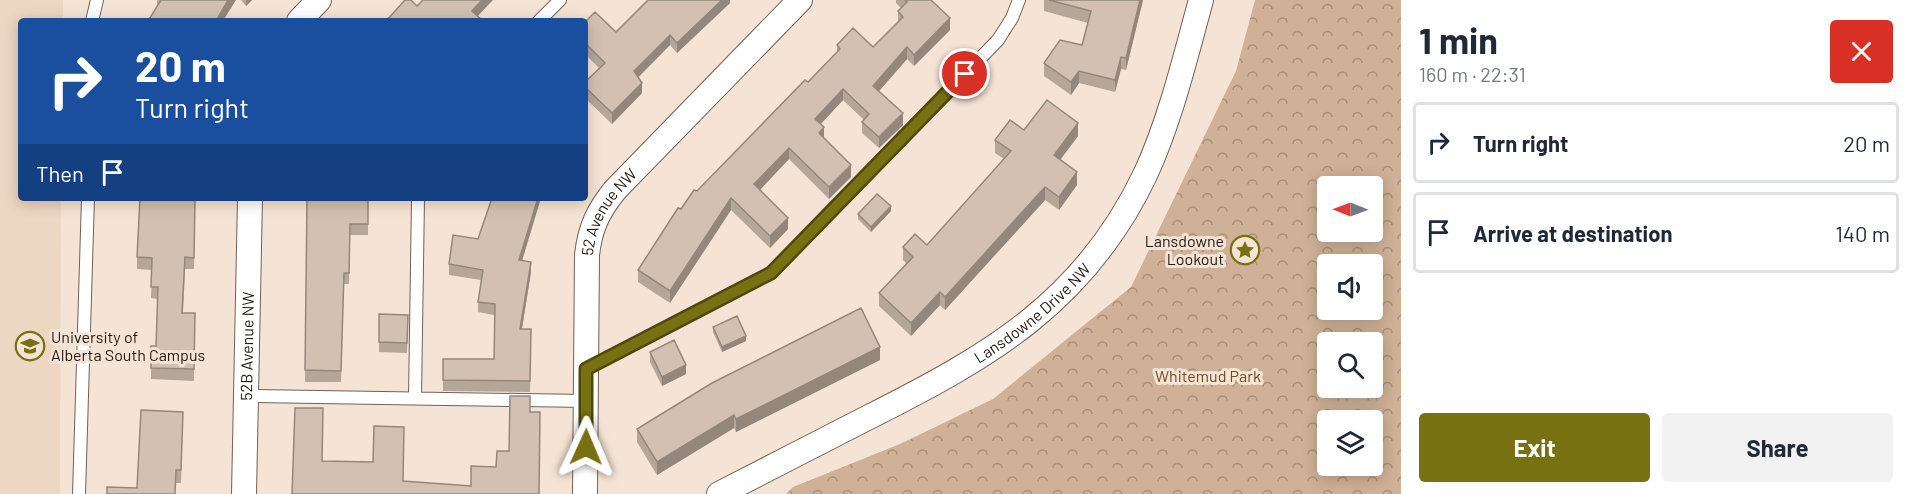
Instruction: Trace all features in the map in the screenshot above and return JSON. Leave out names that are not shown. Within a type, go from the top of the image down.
[{"type":"street","points":[[302,18],[319,0]]},
{"type":"street","name":"52 Avenue NW","points":[[585,494],[587,255],[596,214],[615,190],[800,0]]},
{"type":"street","name":"Lansdowne Drive NW","points":[[719,494],[951,375],[997,346],[1058,296],[1098,251],[1145,174],[1171,108],[1200,0]]},
{"type":"street","name":"52B Avenue NW","points":[[244,494],[250,201]]},
{"type":"lane","points":[[93,18],[97,0]]},
{"type":"lane","points":[[542,18],[560,0]]},
{"type":"lane","points":[[586,369],[771,273],[998,40],[1012,18],[1019,0]]},
{"type":"lane","points":[[79,494],[88,201]]},
{"type":"lane","points":[[415,398],[418,201]]},
{"type":"lane","points":[[246,396],[586,401]]},
{"type":"shaded area","name":"University of Alberta South Campus","points":[[0,0],[63,0],[63,18],[18,18],[18,201],[61,201],[60,494],[0,494]]},
{"type":"green space","name":"Whitemud Park","points":[[1255,0],[1401,0],[1401,494],[786,494],[793,487],[900,444],[993,399],[1131,287],[1236,71]]},
{"type":"building","points":[[161,0],[228,0],[218,18],[150,18]]},
{"type":"building","points":[[405,0],[411,0],[417,6],[423,0],[482,0],[472,11],[480,18],[389,18]]},
{"type":"building","points":[[648,0],[722,0],[677,43],[670,35],[634,71],[642,83],[612,113],[588,90],[588,79],[605,63],[588,46],[588,19],[595,12],[616,32]]},
{"type":"building","points":[[905,0],[931,0],[950,18],[914,55],[907,47],[873,86],[903,113],[879,137],[862,122],[869,114],[843,89],[815,119],[824,127],[819,133],[851,165],[829,187],[789,148],[754,184],[788,218],[770,236],[731,198],[670,291],[638,270],[678,208],[681,209],[694,190],[697,191],[805,80],[808,82],[840,49],[837,45],[853,28],[873,47],[903,17],[898,11],[907,2]]},
{"type":"building","points":[[1049,0],[1140,0],[1126,58],[1121,57],[1115,80],[1079,71],[1071,82],[1044,63],[1060,40],[1082,45],[1091,11]]},
{"type":"building","points":[[1047,100],[1078,123],[1054,155],[1077,172],[1059,197],[1045,187],[945,297],[940,292],[911,323],[879,293],[913,257],[903,247],[915,234],[927,245],[1011,151],[995,140],[1010,120],[1024,130]]},
{"type":"building","points":[[877,194],[891,206],[871,227],[858,214]]},
{"type":"building","points":[[140,201],[195,201],[194,258],[185,257],[182,313],[195,313],[194,369],[151,368],[151,346],[156,346],[158,287],[151,287],[152,258],[137,257]]},
{"type":"building","points":[[307,201],[368,201],[368,224],[350,224],[349,273],[344,273],[341,371],[305,370]]},
{"type":"building","points":[[491,201],[537,201],[519,260],[531,262],[520,329],[531,329],[530,381],[443,380],[443,359],[494,359],[495,304],[478,302],[483,270],[449,264],[453,235],[478,239]]},
{"type":"building","points":[[861,308],[880,347],[736,419],[734,415],[657,462],[637,429],[712,383]]},
{"type":"building","points":[[379,314],[408,315],[407,343],[379,342]]},
{"type":"building","points":[[737,316],[746,336],[722,347],[713,327]]},
{"type":"building","points":[[674,340],[686,365],[662,377],[650,352]]},
{"type":"building","points":[[510,396],[530,396],[530,412],[540,412],[539,494],[292,494],[295,408],[323,408],[322,461],[373,462],[374,426],[404,427],[403,481],[471,486],[471,466],[496,467],[497,451],[509,451]]},
{"type":"building","points":[[141,410],[183,412],[181,470],[176,470],[175,494],[107,494],[107,487],[137,488]]},
{"type":"place","name":"Lansdowne Lookout","points":[[1245,250]]},
{"type":"place","name":"University of Alberta South Campus","points":[[30,346]]},
{"type":"route","points":[[586,447],[586,369],[771,273],[965,74]]}]
